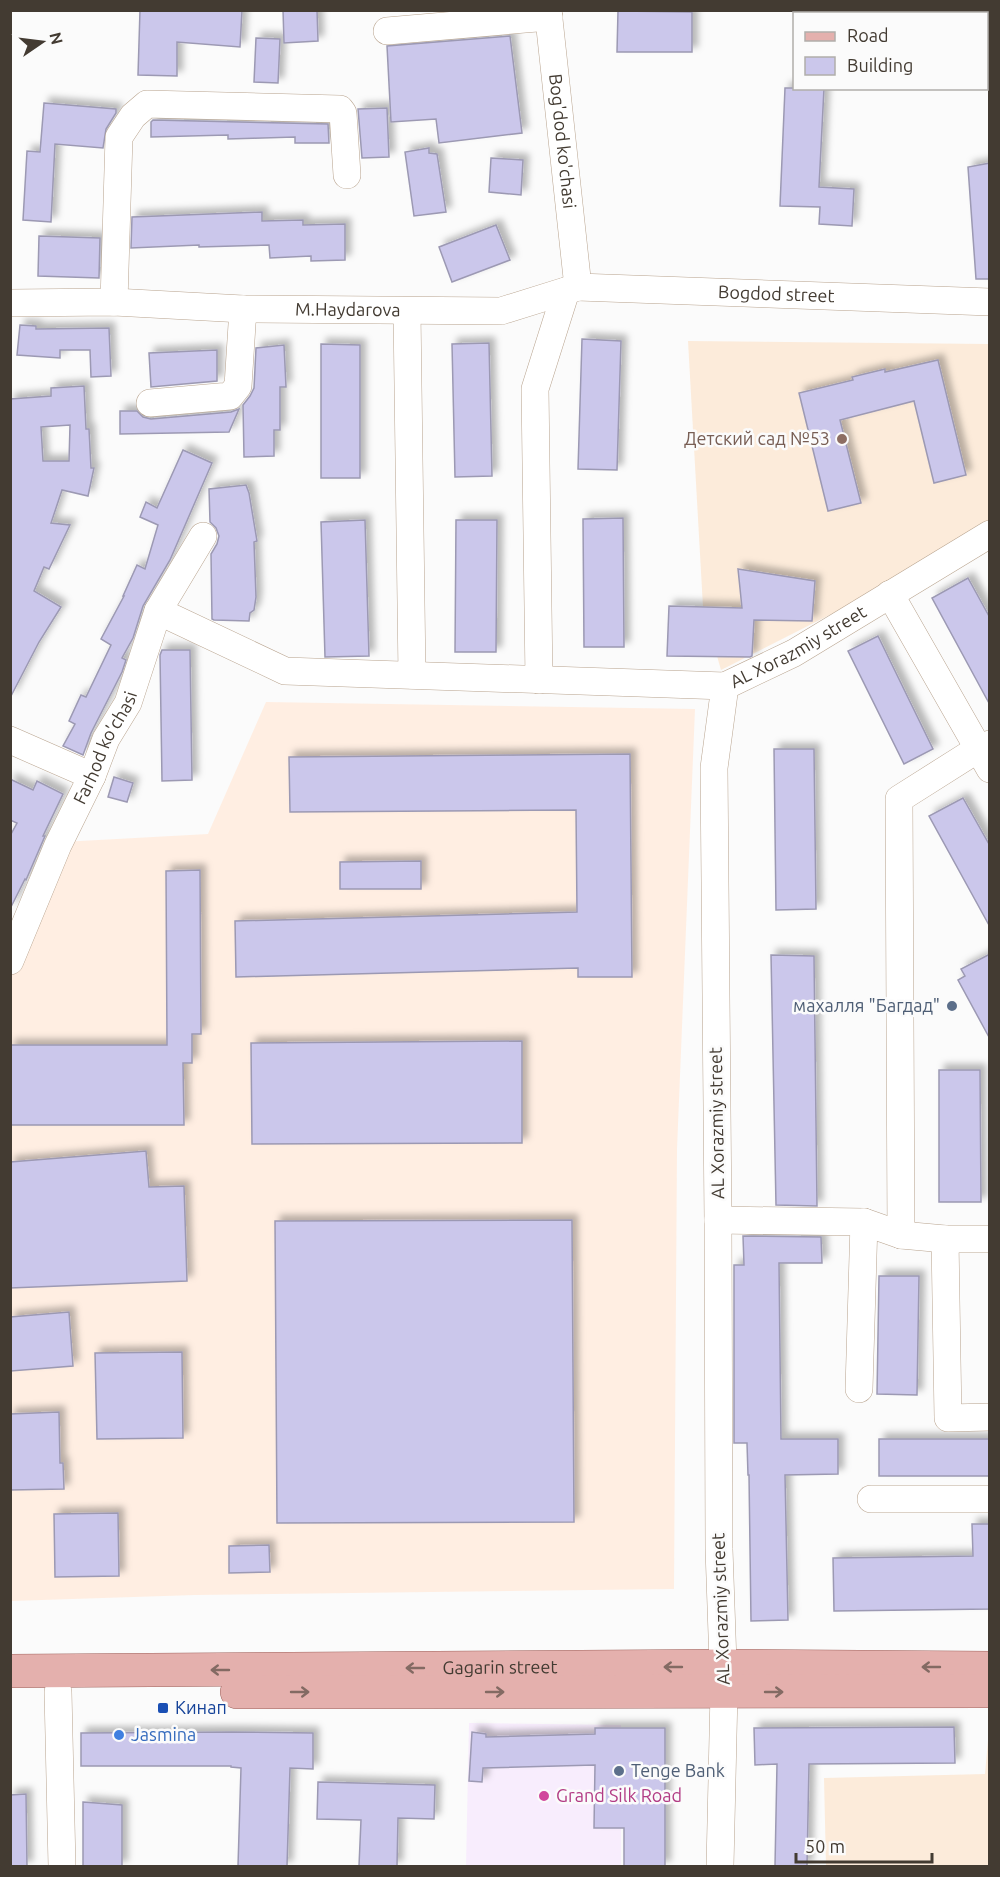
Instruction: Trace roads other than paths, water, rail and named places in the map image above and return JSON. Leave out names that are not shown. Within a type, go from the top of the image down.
[{"type":"main road","name":"Gagarin street","points":[[10,1693],[724,1679],[990,1668]]},
{"type":"main road","name":"Gagarin street","points":[[10,1671],[724,1679],[990,1690]]},
{"type":"street","points":[[387,31],[548,14]]},
{"type":"street","name":"Bog'dod ko'chasi","points":[[548,14],[572,289]]},
{"type":"street","points":[[114,302],[119,137],[133,116],[147,104],[340,110],[343,113],[346,176]]},
{"type":"street","points":[[539,680],[535,389],[572,289]]},
{"type":"street","name":"Bogdod street","points":[[572,289],[990,302]]},
{"type":"street","name":"M.Haydarova","points":[[10,303],[114,302],[243,309],[501,311],[572,289]]},
{"type":"street","points":[[150,403],[230,396],[238,386],[243,309]]},
{"type":"street","points":[[407,312],[412,675]]},
{"type":"street","name":"Farhod ko'chasi","points":[[10,961],[58,845],[92,776],[106,739],[128,703],[158,611],[203,536]]},
{"type":"street","name":"AL Xorazmiy street","points":[[720,1866],[724,1679],[719,1549],[714,768],[725,686],[794,653],[988,537]]},
{"type":"street","points":[[890,594],[986,754],[898,799],[901,1234]]},
{"type":"street","points":[[158,611],[285,672],[725,686]]},
{"type":"street","points":[[10,740],[92,776]]},
{"type":"street","points":[[718,1220],[864,1222],[901,1234],[945,1239],[990,1239]]},
{"type":"street","points":[[859,1389],[864,1222]]},
{"type":"street","points":[[945,1239],[948,1418],[990,1417]]},
{"type":"street","points":[[871,1499],[990,1499]]},
{"type":"street","points":[[58,1692],[62,1866]]},
{"type":"place","name":"Детский сад №53","points":[[842,439]]},
{"type":"place","name":"махалля \"Багдад\"","points":[[952,1006]]},
{"type":"place","name":"Кинап","points":[[163,1708]]},
{"type":"place","name":"Jasmina","points":[[119,1735]]},
{"type":"place","name":"Tenge Bank","points":[[619,1771]]},
{"type":"place","name":"Grand Silk Road","points":[[544,1796]]}]
